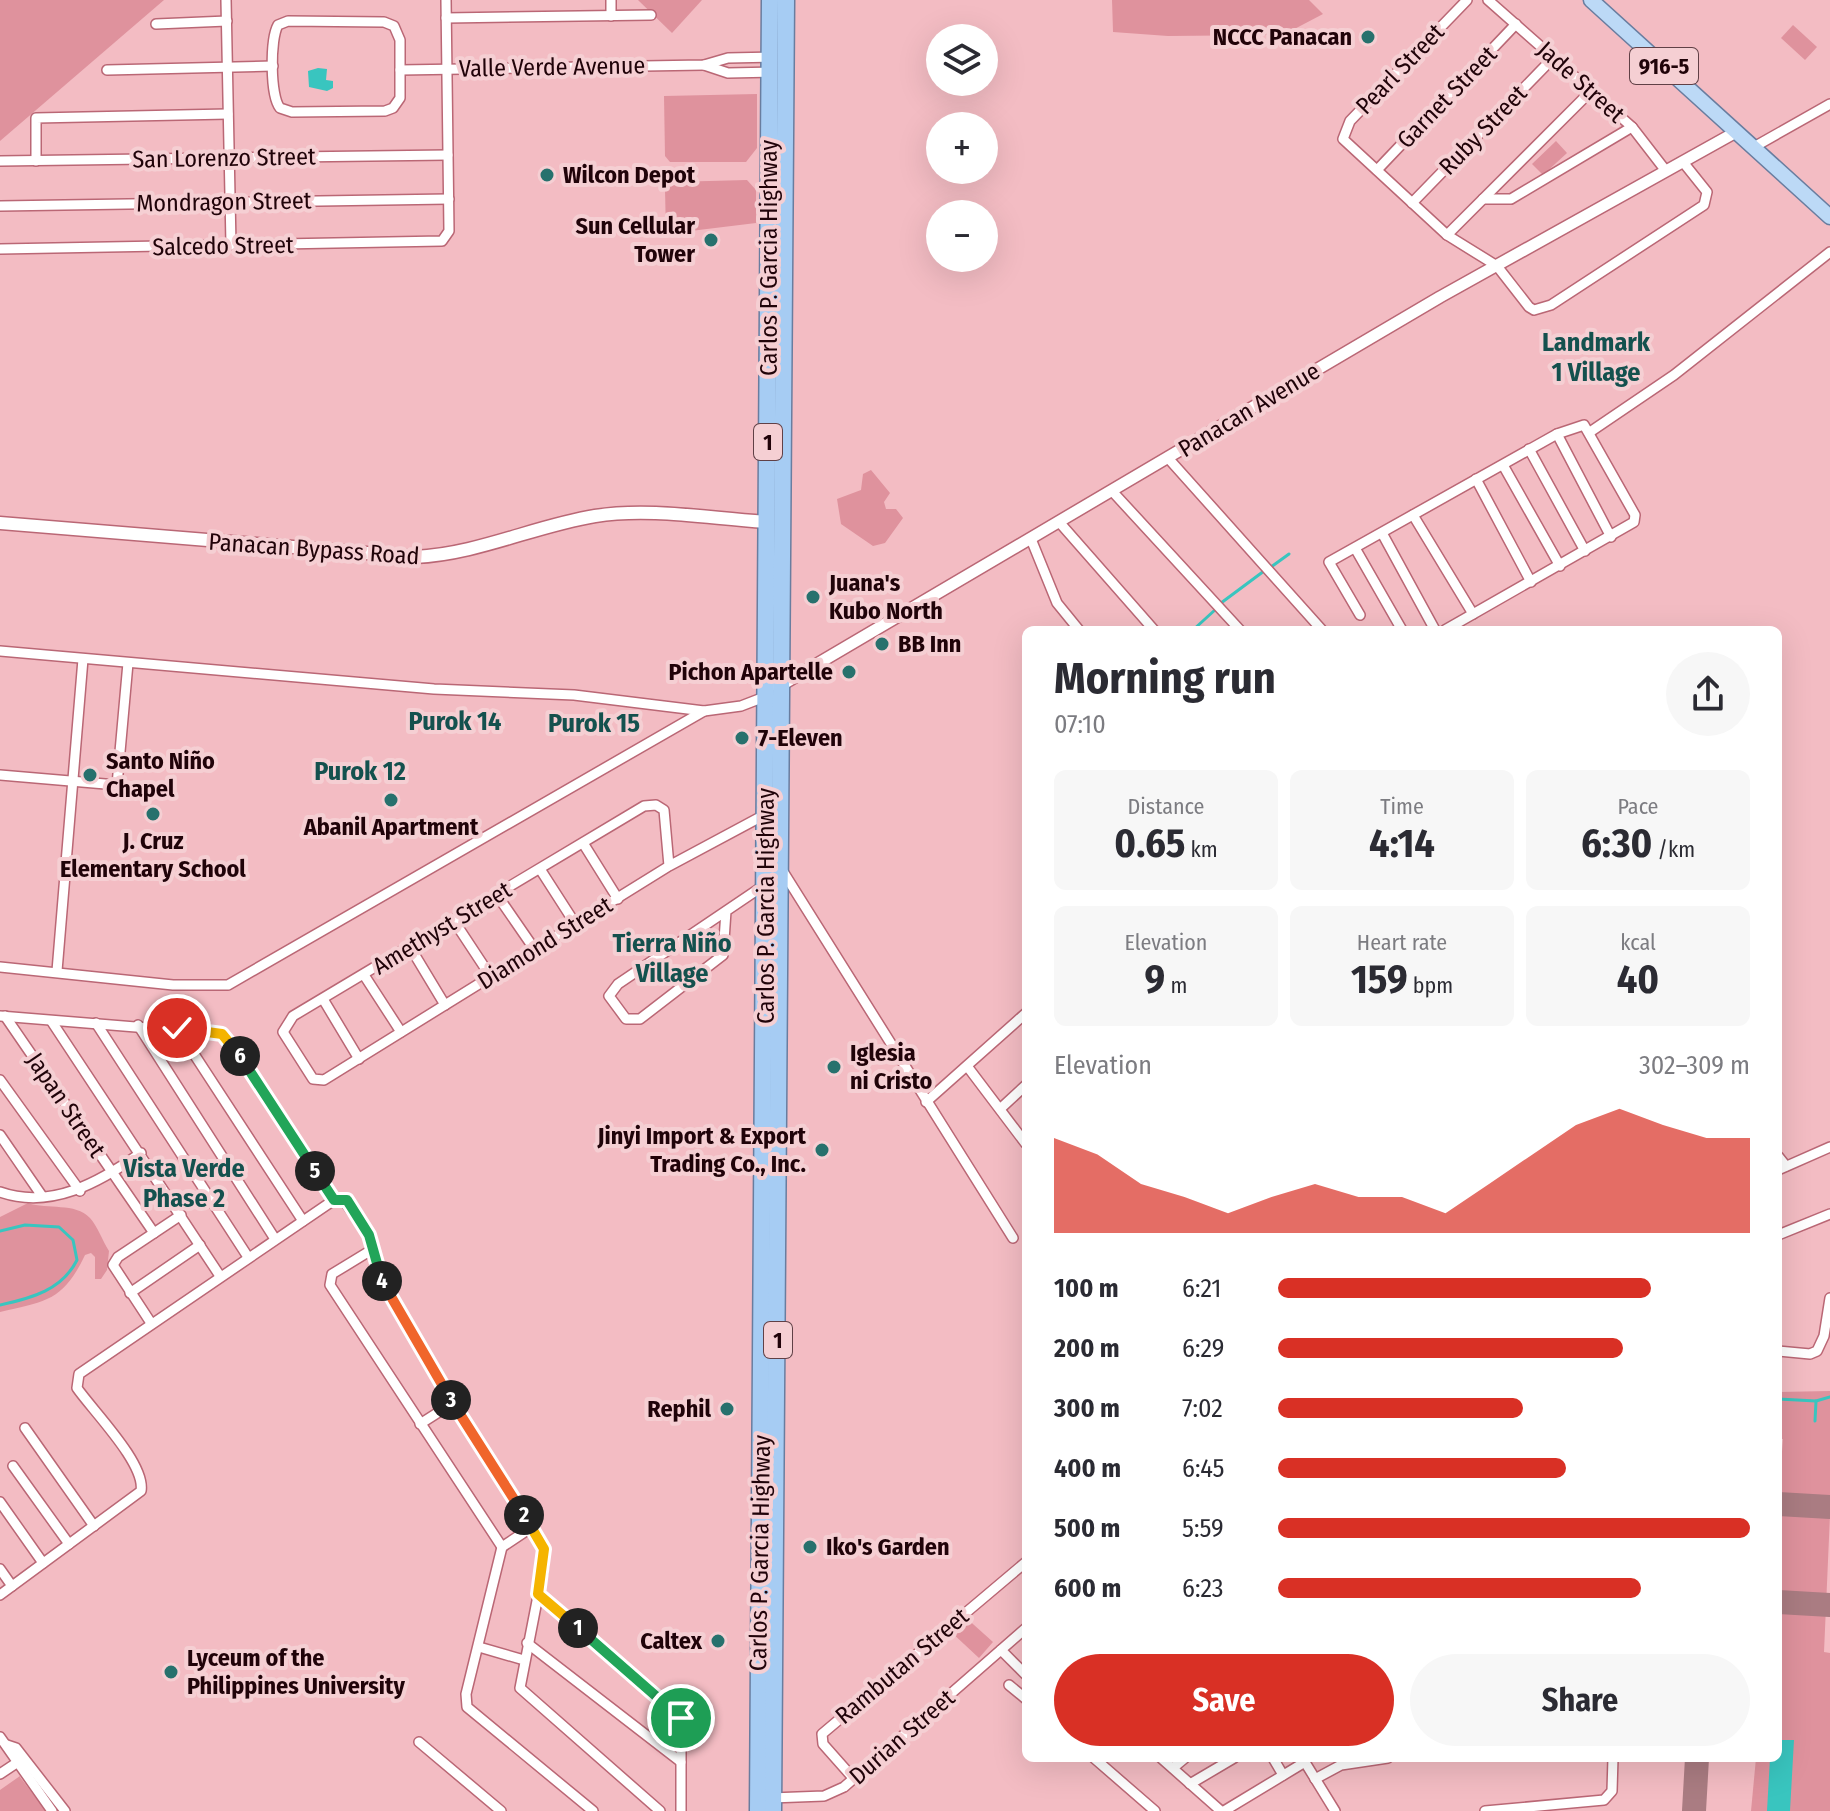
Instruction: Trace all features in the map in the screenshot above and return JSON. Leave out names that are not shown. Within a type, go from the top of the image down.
[{"type":"highway","name":"Carlos P. Garcia Highway","points":[[770,0],[778,65]]},
{"type":"highway","name":"Carlos P. Garcia Highway","points":[[774,814],[767,696],[775,604],[778,65],[786,0]]},
{"type":"highway","name":"Carlos P. Garcia Highway","points":[[766,1804],[771,874],[782,684],[768,522],[776,443]]},
{"type":"main road","name":"916-5","points":[[1591,0],[1830,217]]},
{"type":"main road","name":"Panacan Bypass Road","points":[[0,523],[415,557],[467,551],[576,520],[609,514],[768,522]]},
{"type":"street","points":[[226,0],[231,245]]},
{"type":"street","points":[[446,0],[449,199]]},
{"type":"street","points":[[611,0],[611,16]]},
{"type":"street","name":"Pearl Street","points":[[1377,170],[1347,143],[1343,134],[1350,121],[1467,0]]},
{"type":"street","name":"Jade Street","points":[[1488,0],[1632,127],[1666,171]]},
{"type":"street","points":[[446,18],[651,15]]},
{"type":"street","points":[[156,24],[227,21]]},
{"type":"street","points":[[384,22],[394,26],[399,34],[400,70],[400,98],[390,110],[292,112],[276,105],[274,32],[281,23],[384,22]]},
{"type":"street","name":"Garnet Street","points":[[1377,170],[1516,24]]},
{"type":"street","name":"Ruby Street","points":[[1412,203],[1554,57]]},
{"type":"street","points":[[740,58],[740,73]]},
{"type":"street","name":"Valle Verde Avenue","points":[[400,70],[704,65],[740,58],[778,65]]},
{"type":"street","name":"Valle Verde Avenue","points":[[704,65],[740,73],[778,65]]},
{"type":"street","points":[[107,70],[273,66]]},
{"type":"street","points":[[1447,235],[1591,91]]},
{"type":"street","points":[[1754,147],[1830,104]]},
{"type":"street","points":[[36,161],[36,118],[228,114]]},
{"type":"street","points":[[1483,199],[1511,199],[1632,127]]},
{"type":"street","name":"Panacan Avenue","points":[[767,696],[782,684],[1497,266],[1736,132]]},
{"type":"street","name":"San Lorenzo Street","points":[[0,161],[448,155]]},
{"type":"street","points":[[1377,170],[1447,235],[1497,266],[1534,310],[1551,305],[1704,205],[1707,192],[1683,162]]},
{"type":"street","name":"Mondragon Street","points":[[0,206],[449,199]]},
{"type":"street","name":"Salcedo Street","points":[[0,249],[438,242],[449,231],[449,199]]},
{"type":"street","points":[[1590,432],[1674,375],[1830,252]]},
{"type":"street","points":[[1360,615],[1329,562],[1529,449],[1581,424],[1590,432],[1636,519],[1611,537],[1452,626]]},
{"type":"street","points":[[1557,434],[1611,537]]},
{"type":"street","points":[[1529,449],[1585,551]]},
{"type":"street","points":[[1168,458],[1318,626]]},
{"type":"street","points":[[1503,465],[1560,566]]},
{"type":"street","points":[[1476,479],[1531,582]]},
{"type":"street","points":[[1112,491],[1236,626]]},
{"type":"street","points":[[1413,515],[1473,614]]},
{"type":"street","points":[[1060,523],[1150,626]]},
{"type":"street","points":[[1382,533],[1433,626]]},
{"type":"street","points":[[1031,539],[1051,592],[1076,626]]},
{"type":"street","points":[[1355,548],[1400,626]]},
{"type":"street","points":[[0,651],[434,689],[574,695],[704,711],[741,706],[767,696]]},
{"type":"street","points":[[57,971],[83,659]]},
{"type":"street","points":[[0,775],[117,785],[128,663]]},
{"type":"street","points":[[0,967],[173,985],[228,985],[704,711]]},
{"type":"street","name":"Amethyst Street","points":[[313,1079],[283,1032],[293,1016],[644,806],[656,805],[667,817],[669,866]]},
{"type":"street","name":"Diamond Street","points":[[313,1079],[324,1080],[669,866],[774,814]]},
{"type":"street","points":[[583,843],[618,899]]},
{"type":"street","points":[[540,869],[576,925]]},
{"type":"street","points":[[726,911],[725,950],[713,966],[640,1019],[626,1019],[609,996],[614,988],[726,911],[771,874],[926,1102],[1013,1238]]},
{"type":"street","points":[[497,895],[535,950]]},
{"type":"street","points":[[454,921],[491,977]]},
{"type":"street","points":[[410,947],[445,1005]]},
{"type":"street","points":[[364,975],[401,1032]]},
{"type":"street","points":[[323,999],[359,1059]]},
{"type":"street","points":[[2,1016],[217,1032],[230,1041],[334,1200]]},
{"type":"street","name":"Japan Street","points":[[2,1016],[154,1233]]},
{"type":"street","points":[[926,1102],[1022,1017]]},
{"type":"street","points":[[52,1022],[220,1276]]},
{"type":"street","points":[[96,1023],[248,1257]]},
{"type":"street","points":[[138,1025],[275,1239]]},
{"type":"street","points":[[177,1028],[303,1221]]},
{"type":"street","points":[[967,1066],[1022,1139]]},
{"type":"street","points":[[0,1080],[80,1191]]},
{"type":"street","points":[[1000,1109],[1022,1089]]},
{"type":"street","points":[[0,1135],[42,1196]]},
{"type":"street","points":[[1782,1168],[1830,1147]]},
{"type":"street","points":[[0,1192],[42,1196],[80,1191],[141,1153]]},
{"type":"street","points":[[0,1595],[137,1496],[141,1479],[133,1462],[77,1388],[76,1379],[248,1257],[334,1200],[343,1199],[362,1221],[388,1295],[532,1527],[545,1558],[519,1682],[523,1693],[660,1811]]},
{"type":"street","points":[[1782,1233],[1830,1214]]},
{"type":"street","points":[[151,1323],[114,1269],[115,1261],[181,1215]]},
{"type":"street","points":[[130,1293],[200,1245]]},
{"type":"street","points":[[373,1249],[329,1278],[330,1285],[502,1547]]},
{"type":"street","points":[[1782,1351],[1810,1354],[1817,1351],[1824,1336],[1830,1298]]},
{"type":"street","points":[[420,1424],[453,1403]]},
{"type":"street","points":[[25,1428],[94,1526]]},
{"type":"street","points":[[13,1466],[69,1544]]},
{"type":"street","points":[[0,1502],[43,1563]]},
{"type":"street","points":[[532,1527],[502,1547],[466,1694],[467,1707],[593,1811]]},
{"type":"street","name":"Rambutan Street","points":[[854,1779],[826,1749],[822,1734],[1022,1565]]},
{"type":"street","points":[[0,1569],[12,1586]]},
{"type":"street","points":[[538,1594],[676,1711],[683,1725],[681,1811]]},
{"type":"street","name":"Durian Street","points":[[766,1804],[824,1796],[854,1779],[1022,1632]]},
{"type":"street","points":[[527,1643],[681,1762]]},
{"type":"street","points":[[479,1647],[524,1660]]},
{"type":"street","points":[[1001,1650],[1022,1671]]},
{"type":"street","points":[[1009,1685],[1022,1693]]},
{"type":"street","points":[[419,1742],[501,1811]]},
{"type":"street","points":[[6,1748],[65,1811]]},
{"type":"street","points":[[0,1774],[20,1760]]},
{"type":"street","points":[[20,1760],[52,1811]]},
{"type":"street","points":[[1099,1762],[1155,1811]]},
{"type":"street","points":[[1166,1762],[1223,1811],[1301,1762]]},
{"type":"street","points":[[1173,1768],[1180,1762]]},
{"type":"street","points":[[1190,1784],[1225,1762]]},
{"type":"street","points":[[1275,1762],[1283,1775]]},
{"type":"street","points":[[1305,1762],[1335,1811]]},
{"type":"street","points":[[1315,1779],[1341,1765],[1361,1762]]},
{"type":"street","points":[[1485,1811],[1604,1800],[1612,1791],[1613,1762]]},
{"type":"shaded area","points":[[0,0],[164,0],[0,141]]},
{"type":"shaded area","points":[[638,0],[702,0],[672,33]]},
{"type":"shaded area","points":[[1112,0],[1309,0],[1323,14],[1283,35],[1168,36],[1113,32]]},
{"type":"shaded area","points":[[1793,25],[1817,47],[1805,60],[1781,38]]},
{"type":"shaded area","points":[[757,94],[757,148],[746,162],[670,162],[665,156],[664,96]]},
{"type":"shaded area","points":[[1556,141],[1567,153],[1543,175],[1532,164]]},
{"type":"shaded area","points":[[747,180],[756,190],[756,223],[666,234],[665,189],[671,182]]},
{"type":"shaded area","points":[[871,470],[890,493],[884,502],[886,509],[896,509],[903,518],[885,543],[873,546],[841,524],[837,499],[861,490],[863,474]]},
{"type":"shaded area","points":[[28,1203],[69,1208],[90,1218],[109,1251],[107,1270],[101,1279],[95,1279],[95,1257],[91,1253],[85,1255],[69,1282],[52,1297],[0,1312],[0,1217]]},
{"type":"shaded area","points":[[1830,1391],[1830,1515],[1824,1652],[1830,1653],[1830,1811],[1751,1811],[1756,1762],[1782,1762],[1782,1392]]},
{"type":"shaded area","points":[[964,1616],[993,1642],[979,1658],[950,1631]]},
{"type":"shaded area","points":[[20,1776],[46,1811],[0,1811],[0,1790]]},
{"type":"water","points":[[327,69],[326,80],[333,81],[333,88],[327,91],[309,87],[308,71]]},
{"type":"water","points":[[1782,1740],[1794,1740],[1790,1811],[1767,1811],[1770,1762],[1782,1762]]},
{"type":"waterway","points":[[1271,567],[1289,554]]},
{"type":"waterway","points":[[1221,603],[1264,571]]},
{"type":"waterway","points":[[1197,626],[1216,609]]},
{"type":"waterway","points":[[0,1231],[25,1225],[59,1227],[73,1240],[77,1260],[54,1286],[34,1296],[0,1305]]},
{"type":"waterway","points":[[1782,1399],[1816,1401],[1830,1397]]},
{"type":"waterway","points":[[1815,1421],[1816,1401]]},
{"type":"taxiway","points":[[1782,1504],[1830,1507]]},
{"type":"taxiway","points":[[1782,1602],[1830,1605]]},
{"type":"taxiway","points":[[1694,1811],[1697,1762]]},
{"type":"place","name":"NCCC Panacan","points":[[1368,37]]},
{"type":"place","name":"Wilcon Depot","points":[[547,175]]},
{"type":"place","name":"Sun Cellular Tower","points":[[711,240]]},
{"type":"place","name":"Juana's Kubo North","points":[[813,597]]},
{"type":"place","name":"BB Inn","points":[[882,644]]},
{"type":"place","name":"Pichon Apartelle","points":[[849,672]]},
{"type":"place","name":"7-Eleven","points":[[742,738]]},
{"type":"place","name":"Santo Niño Chapel","points":[[90,775]]},
{"type":"place","name":"Abanil Apartment","points":[[391,800]]},
{"type":"place","name":"J. Cruz Elementary School","points":[[153,814]]},
{"type":"place","name":"Iglesia ni Cristo","points":[[834,1067]]},
{"type":"place","name":"Jinyi Import & Export Trading Co., Inc.","points":[[822,1150]]},
{"type":"place","name":"Rephil","points":[[727,1409]]},
{"type":"place","name":"Iko's Garden","points":[[810,1547]]},
{"type":"place","name":"Caltex","points":[[718,1641]]},
{"type":"place","name":"Lyceum of the Philippines University","points":[[171,1672]]},
{"type":"district","name":"Landmark 1 Village","points":[[1596,357]]},
{"type":"district","name":"Purok 14","points":[[455,721]]},
{"type":"district","name":"Purok 15","points":[[594,723]]},
{"type":"district","name":"Purok 12","points":[[360,771]]},
{"type":"district","name":"Tierra Niño Village","points":[[672,958]]},
{"type":"district","name":"Vista Verde Phase 2","points":[[184,1183]]},
{"type":"route","points":[[177,1028],[217,1032],[230,1041],[334,1200],[347,1200],[362,1221],[388,1295],[544,1549],[538,1594],[681,1718]]}]
